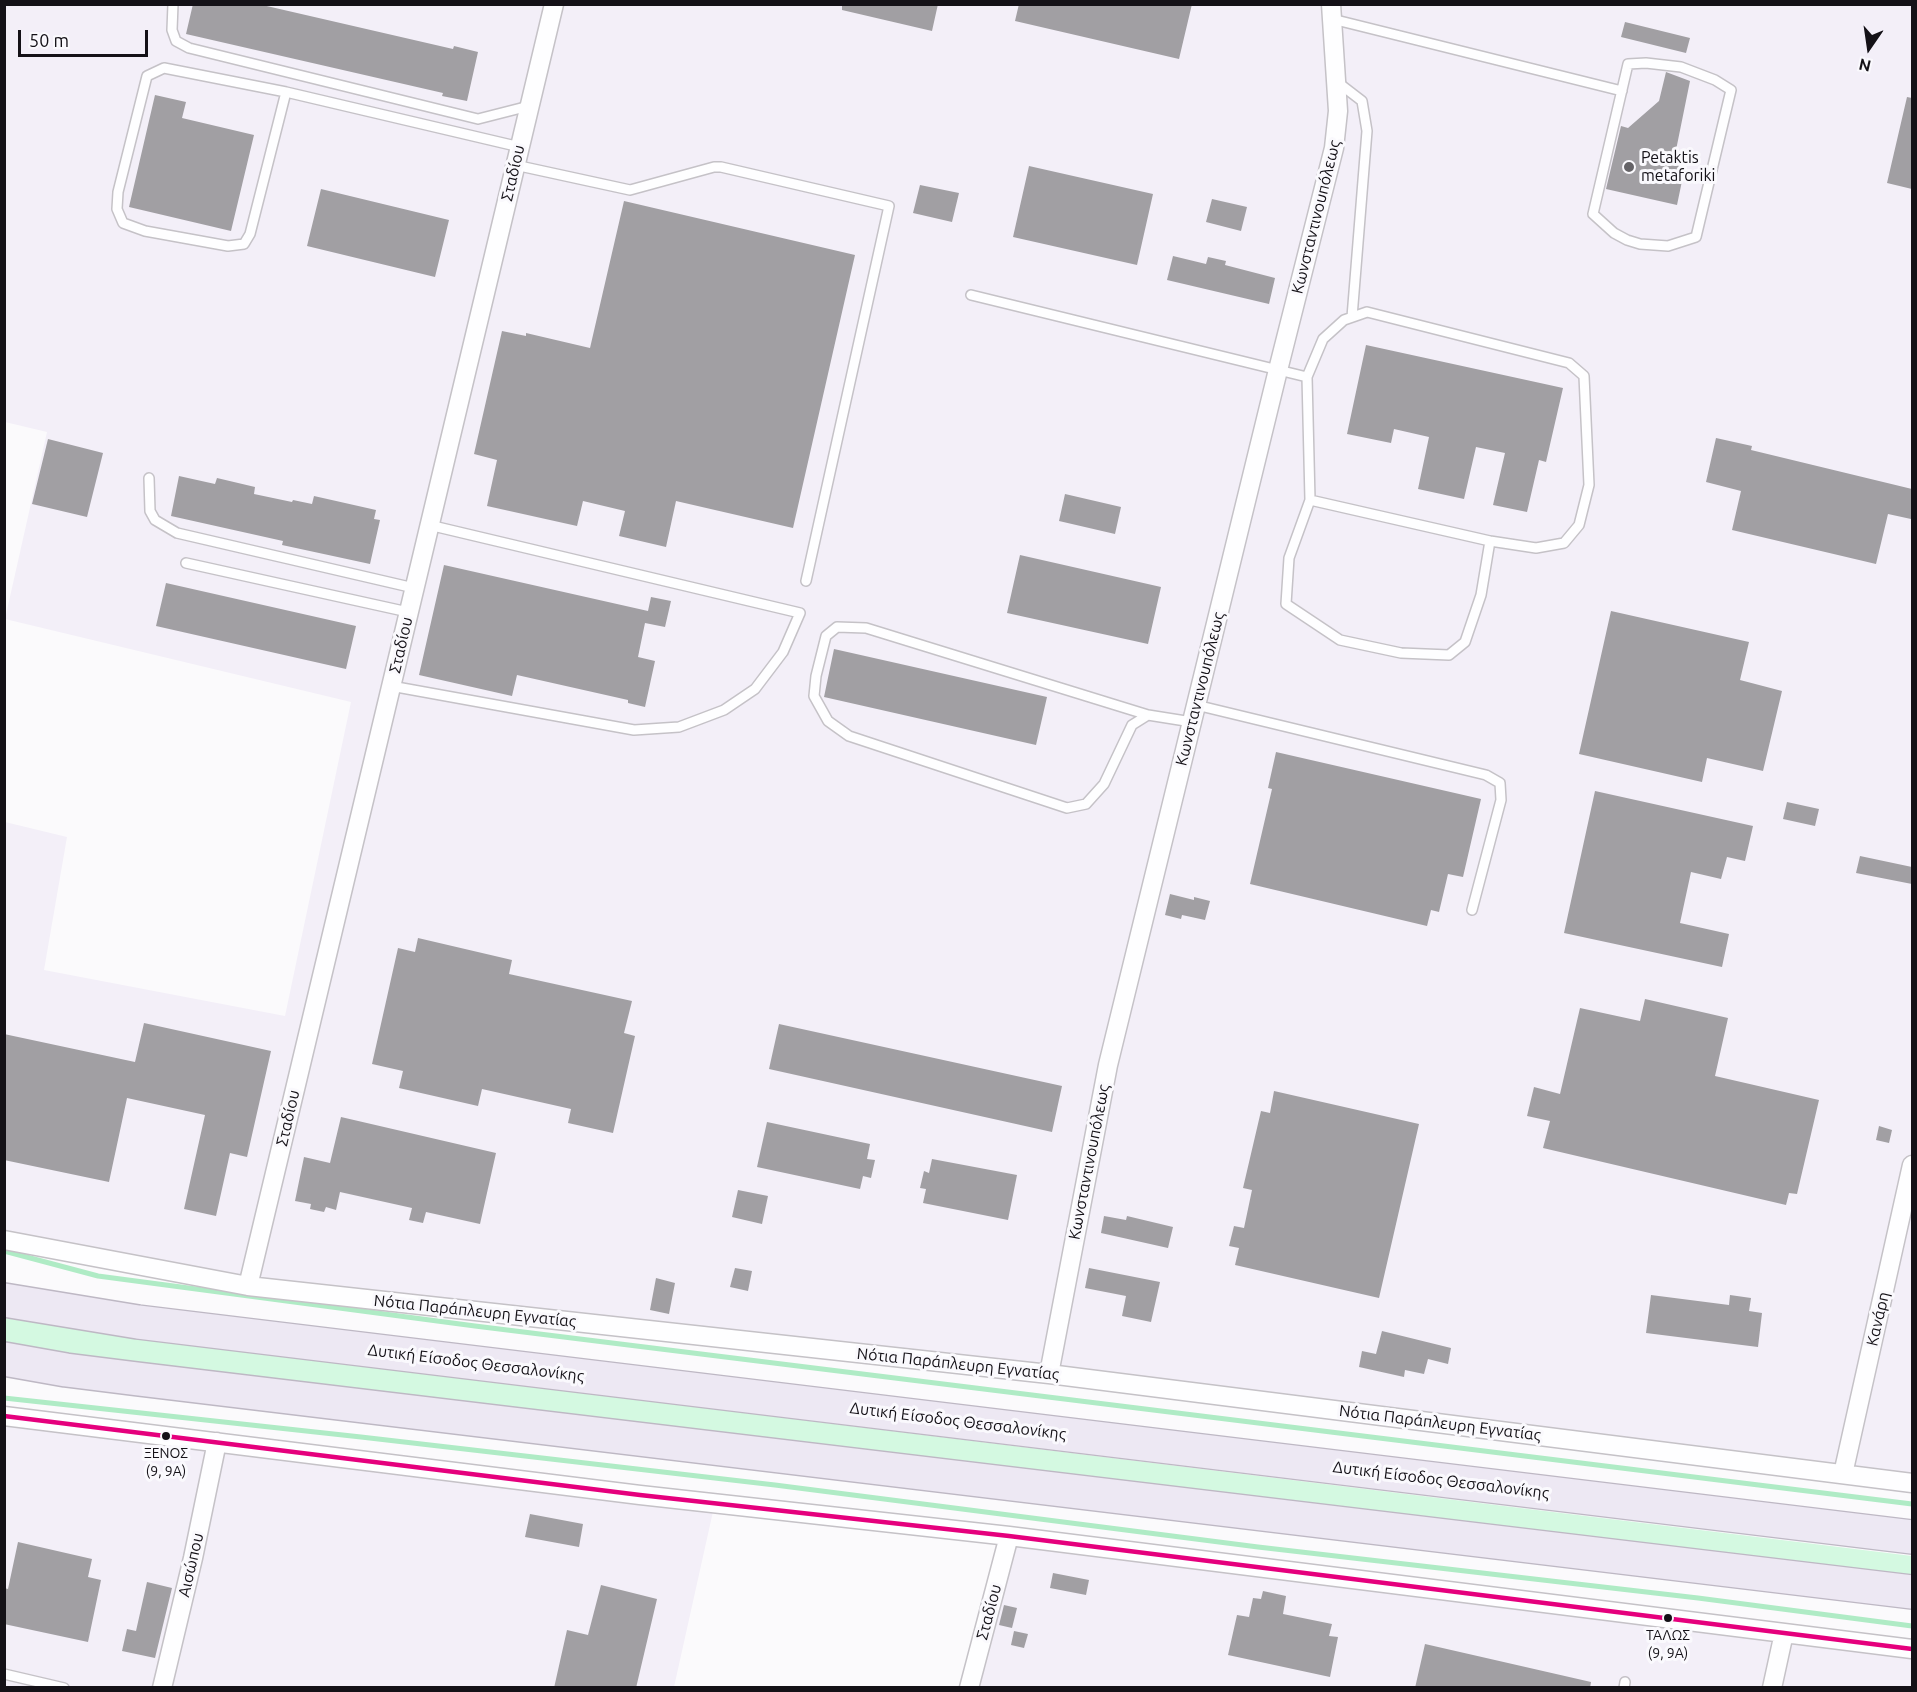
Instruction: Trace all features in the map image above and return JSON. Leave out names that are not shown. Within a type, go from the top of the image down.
[{"type":"highway","name":"Δυτική Είσοδος Θεσσαλονίκης","points":[[4,1300],[149,1324],[1912,1538]]},
{"type":"highway","points":[[4,1359],[66,1370],[364,1407],[1912,1592]]},
{"type":"street","name":"Σταδίου","points":[[248,1286],[554,4]]},
{"type":"street","name":"Κωνσταντινουπόλεως","points":[[1049,1374],[1108,1065],[1334,148],[1338,111],[1332,12]]},
{"type":"street","name":"Κανάρη","points":[[1843,1474],[1912,1165]]},
{"type":"street","name":"Νότια Παράπλευρη Εγνατίας","points":[[4,1240],[248,1286],[1049,1374],[1912,1483]]},
{"type":"street","points":[[4,1416],[640,1495],[1009,1536],[1912,1649]]},
{"type":"street","name":"Αισώπου","points":[[162,1688],[193,1558],[217,1442]]},
{"type":"street","name":"Σταδίου","points":[[972,1687],[1009,1536]]},
{"type":"street","points":[[1772,1688],[1784,1633]]},
{"type":"lane","points":[[173,4],[172,30],[176,41],[189,48],[478,119],[529,106]]},
{"type":"lane","points":[[1332,12],[1622,91]]},
{"type":"lane","points":[[1646,63],[1672,66],[1698,73],[1731,90],[1696,237],[1668,246],[1640,244],[1614,233],[1593,214],[1622,91],[1628,64],[1646,63]]},
{"type":"lane","points":[[286,92],[250,234],[244,244],[228,246],[145,231],[123,223],[117,209],[118,192],[147,76],[164,68],[286,92],[630,190],[721,167],[889,206],[806,581]]},
{"type":"lane","points":[[1336,81],[1362,101],[1367,131],[1352,317]]},
{"type":"lane","points":[[971,295],[1307,376]]},
{"type":"lane","points":[[1310,500],[1490,541],[1536,548],[1564,543],[1579,525],[1589,485],[1584,376],[1569,363],[1367,312],[1344,320],[1323,339],[1307,376],[1310,500],[1289,558],[1286,604],[1340,640],[1401,652],[1449,655],[1466,642],[1481,595],[1490,541]]},
{"type":"lane","points":[[149,478],[150,511],[155,520],[171,531],[414,588]]},
{"type":"lane","points":[[391,686],[634,730],[679,727],[724,710],[755,689],[783,652],[800,612],[429,525]]},
{"type":"lane","points":[[186,563],[408,612]]},
{"type":"lane","points":[[1148,715],[1132,725],[1104,784],[1086,804],[1067,808],[849,736],[828,721],[814,696],[816,676],[826,636],[837,627],[866,628],[1148,715],[1194,714],[1486,775],[1500,783],[1502,800],[1472,910]]},
{"type":"lane","points":[[4,1674],[64,1688]]},
{"type":"shaded area","points":[[5,5],[1912,5],[1912,1483],[248,1286],[5,1240],[5,822],[67,837],[44,970],[285,1016],[351,702],[5,619],[47,432],[5,422]]},
{"type":"shaded area","points":[[5,1419],[714,1507],[674,1687],[5,1688]]},
{"type":"shaded area","points":[[997,1542],[1912,1654],[1912,1688],[964,1688]]},
{"type":"green space","points":[[4,1318],[182,1344],[1912,1556],[1912,1577],[74,1354],[5,1344]]},
{"type":"building","points":[[193,4],[258,4],[453,49],[454,46],[478,52],[467,101],[442,96],[443,93],[186,34]]},
{"type":"building","points":[[842,4],[938,4],[932,31],[842,10]]},
{"type":"building","points":[[1019,4],[1192,4],[1179,59],[1015,21]]},
{"type":"building","points":[[1625,22],[1690,38],[1686,53],[1621,37]]},
{"type":"building","points":[[1666,72],[1690,81],[1675,155],[1687,157],[1677,205],[1606,189],[1621,126],[1628,128],[1659,101]]},
{"type":"building","points":[[155,95],[186,102],[182,118],[254,135],[231,231],[129,207]]},
{"type":"building","points":[[1907,97],[1912,98],[1912,189],[1887,183]]},
{"type":"building","points":[[1029,166],[1153,194],[1137,265],[1013,237]]},
{"type":"building","points":[[920,185],[959,193],[952,222],[913,213]]},
{"type":"building","points":[[321,189],[449,220],[435,277],[307,246]]},
{"type":"building","points":[[1212,199],[1247,207],[1241,231],[1206,222]]},
{"type":"building","points":[[624,201],[855,255],[793,528],[676,501],[666,547],[619,536],[625,511],[583,501],[577,526],[487,506],[497,460],[474,454],[502,331],[526,336],[526,333],[590,348]]},
{"type":"building","points":[[1173,256],[1206,264],[1208,257],[1226,261],[1225,265],[1275,278],[1269,304],[1167,280]]},
{"type":"building","points":[[1366,345],[1563,388],[1546,462],[1539,460],[1527,512],[1493,505],[1505,453],[1476,447],[1464,499],[1418,489],[1429,437],[1394,429],[1391,443],[1347,434]]},
{"type":"building","points":[[1716,438],[1752,446],[1751,450],[1912,489],[1911,519],[1888,514],[1876,564],[1732,530],[1741,491],[1706,482]]},
{"type":"building","points":[[48,439],[103,453],[87,517],[32,504]]},
{"type":"building","points":[[179,476],[215,484],[217,478],[255,487],[254,494],[292,502],[293,500],[312,504],[314,496],[376,510],[374,519],[380,520],[370,564],[282,545],[283,541],[171,516]]},
{"type":"building","points":[[1065,494],[1121,507],[1115,534],[1059,521]]},
{"type":"building","points":[[1020,555],[1161,587],[1148,644],[1007,613]]},
{"type":"building","points":[[444,565],[648,611],[651,597],[671,601],[665,627],[645,623],[638,657],[655,661],[645,707],[628,703],[628,700],[517,675],[512,696],[419,675]]},
{"type":"building","points":[[166,583],[356,626],[346,669],[156,626]]},
{"type":"building","points":[[1611,611],[1749,642],[1740,680],[1782,691],[1763,771],[1707,758],[1702,782],[1579,754]]},
{"type":"building","points":[[834,649],[1047,697],[1036,745],[824,697]]},
{"type":"building","points":[[1276,752],[1481,799],[1463,877],[1448,874],[1439,912],[1431,910],[1427,926],[1250,884],[1272,789],[1268,788]]},
{"type":"building","points":[[1595,791],[1753,826],[1745,861],[1727,857],[1721,879],[1691,872],[1680,923],[1729,934],[1722,967],[1564,933]]},
{"type":"building","points":[[1787,802],[1819,809],[1815,826],[1783,819]]},
{"type":"building","points":[[1860,856],[1912,867],[1912,884],[1856,873]]},
{"type":"building","points":[[1170,894],[1210,901],[1205,920],[1182,915],[1181,919],[1165,915]]},
{"type":"building","points":[[418,938],[512,960],[509,974],[632,1001],[624,1033],[635,1036],[613,1133],[568,1123],[571,1109],[482,1089],[478,1106],[399,1088],[403,1071],[372,1064],[398,948],[415,952]]},
{"type":"building","points":[[1645,999],[1728,1018],[1715,1076],[1819,1100],[1797,1194],[1789,1193],[1786,1205],[1543,1148],[1550,1121],[1527,1116],[1534,1087],[1560,1094],[1580,1008],[1640,1021]]},
{"type":"building","points":[[144,1023],[271,1051],[247,1157],[230,1153],[216,1216],[184,1209],[205,1115],[127,1098],[109,1182],[4,1160],[4,1034],[135,1062]]},
{"type":"building","points":[[779,1024],[1062,1086],[1052,1132],[769,1069]]},
{"type":"building","points":[[1274,1091],[1419,1124],[1379,1298],[1235,1265],[1239,1248],[1229,1246],[1234,1226],[1244,1228],[1252,1190],[1243,1188],[1261,1111],[1270,1113]]},
{"type":"building","points":[[341,1117],[496,1153],[480,1224],[426,1212],[423,1223],[409,1220],[412,1208],[340,1192],[336,1210],[326,1207],[324,1212],[310,1209],[311,1204],[295,1201],[304,1157],[330,1163]]},
{"type":"building","points":[[767,1122],[870,1144],[867,1159],[875,1160],[871,1178],[863,1176],[860,1189],[757,1167]]},
{"type":"building","points":[[1879,1126],[1892,1130],[1889,1143],[1876,1140]]},
{"type":"building","points":[[932,1159],[1017,1175],[1008,1220],[923,1203],[926,1189],[920,1188],[924,1171],[929,1173]]},
{"type":"building","points":[[738,1190],[768,1196],[762,1224],[732,1217]]},
{"type":"building","points":[[1104,1216],[1126,1220],[1127,1216],[1173,1227],[1168,1248],[1101,1233]]},
{"type":"building","points":[[735,1268],[752,1271],[748,1291],[730,1287]]},
{"type":"building","points":[[1089,1268],[1160,1282],[1151,1322],[1122,1316],[1126,1296],[1085,1288]]},
{"type":"building","points":[[656,1278],[675,1283],[669,1314],[650,1310]]},
{"type":"building","points":[[1651,1295],[1729,1305],[1730,1295],[1751,1298],[1749,1311],[1762,1313],[1758,1347],[1646,1333]]},
{"type":"building","points":[[1382,1331],[1451,1348],[1448,1364],[1428,1359],[1424,1374],[1405,1370],[1404,1377],[1359,1367],[1362,1351],[1376,1354]]},
{"type":"building","points":[[530,1514],[583,1524],[579,1547],[525,1537]]},
{"type":"building","points":[[18,1542],[92,1559],[88,1577],[101,1580],[88,1642],[4,1624],[4,1588],[8,1589]]},
{"type":"building","points":[[1053,1573],[1089,1580],[1086,1595],[1050,1588]]},
{"type":"building","points":[[147,1582],[172,1588],[155,1658],[122,1651],[127,1629],[136,1631]]},
{"type":"building","points":[[601,1585],[657,1599],[636,1688],[554,1688],[567,1630],[588,1635]]},
{"type":"building","points":[[1263,1591],[1286,1596],[1283,1614],[1332,1624],[1329,1636],[1338,1637],[1330,1677],[1228,1655],[1237,1615],[1249,1617],[1253,1598],[1261,1599]]},
{"type":"building","points":[[1004,1605],[1017,1608],[1012,1628],[999,1625]]},
{"type":"building","points":[[1014,1631],[1028,1634],[1024,1648],[1011,1645]]},
{"type":"building","points":[[1425,1644],[1591,1682],[1590,1688],[1415,1688]]},
{"type":"waterway","points":[[4,1251],[98,1276],[475,1326],[1912,1504]]},
{"type":"waterway","points":[[4,1398],[775,1485],[1258,1547],[1698,1598],[1912,1626]]},
{"type":"transit line","points":[[4,1416],[640,1495],[1009,1536],[1912,1649]]},
{"type":"place","name":"Petaktis metaforiki","points":[[1629,167]]},
{"type":"place","name":"ΞΕΝΟΣ (9, 9Α)","points":[[166,1436]]},
{"type":"place","name":"ΤΑΛΩΣ (9, 9Α)","points":[[1668,1618]]}]
